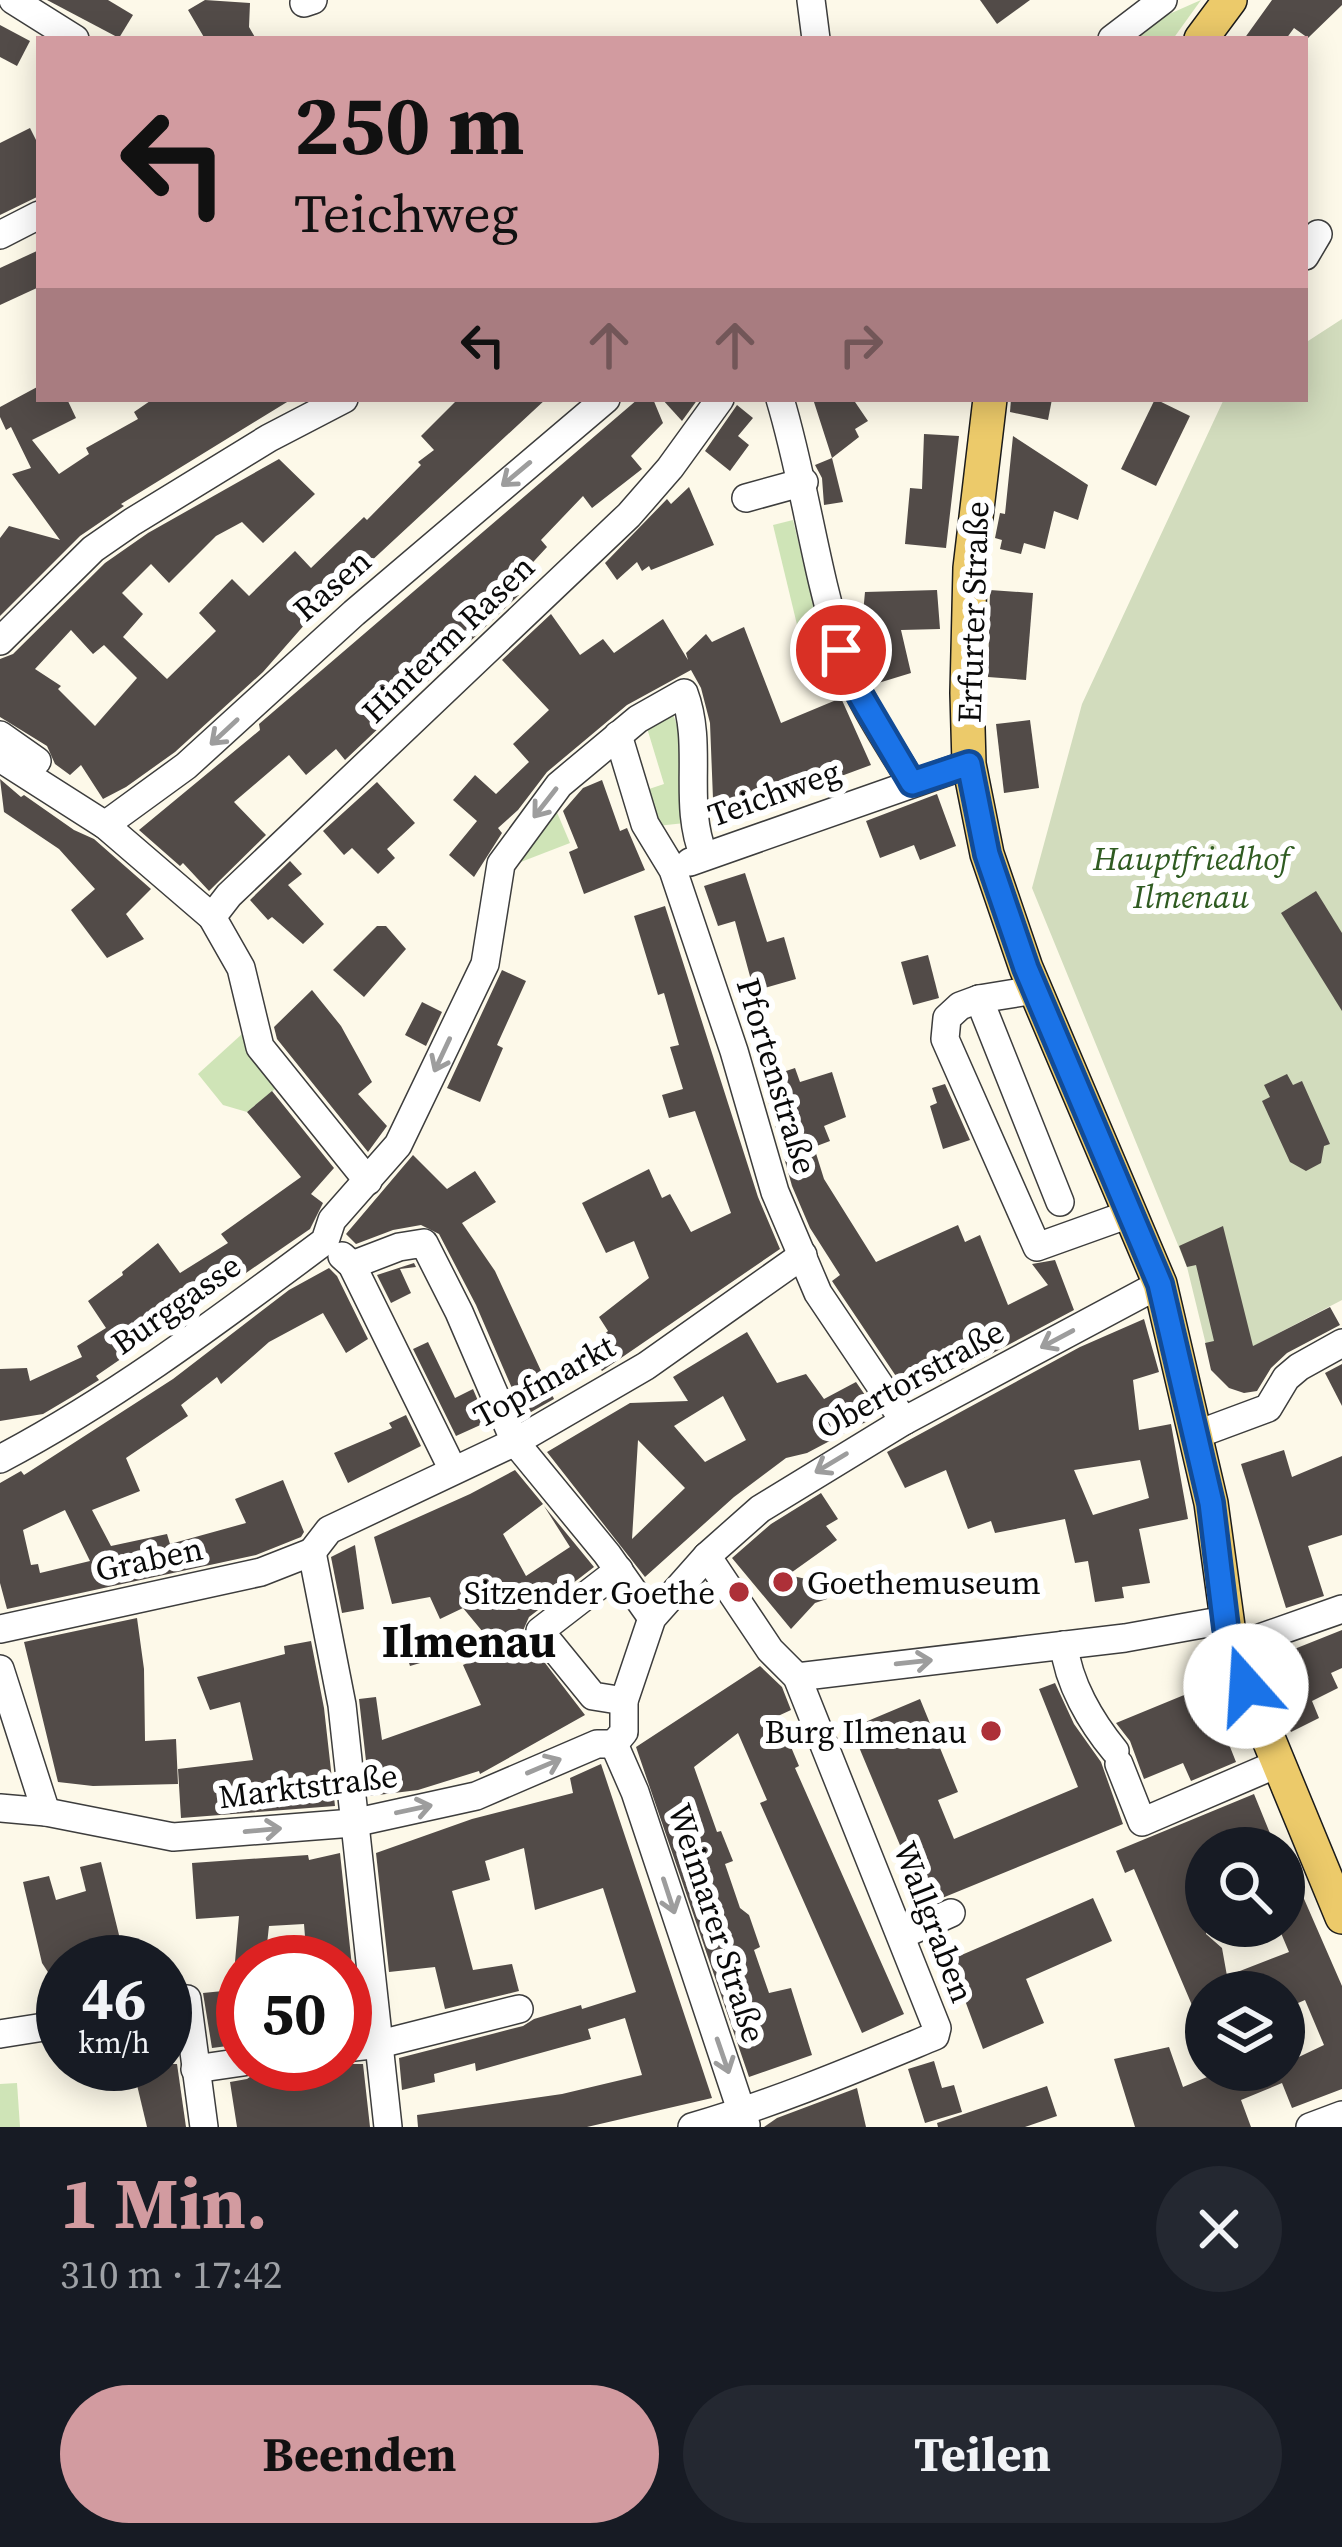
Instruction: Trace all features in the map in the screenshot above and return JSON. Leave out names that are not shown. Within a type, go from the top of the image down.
[{"type":"main road","points":[[1204,36],[1231,0]]},
{"type":"main road","name":"Erfurter Straße","points":[[990,402],[970,568],[969,764],[987,854],[1035,990],[1160,1284],[1198,1434],[1228,1634],[1342,1917]]},
{"type":"street","points":[[13,0],[71,36]]},
{"type":"street","points":[[1116,36],[1163,0]]},
{"type":"street","points":[[0,235],[36,217]]},
{"type":"street","points":[[0,641],[93,549],[302,409],[331,402]]},
{"type":"street","name":"Rasen","points":[[106,825],[186,766],[354,613],[602,402]]},
{"type":"street","name":"Hinterm Rasen","points":[[212,917],[629,515],[718,402]]},
{"type":"street","points":[[781,402],[804,482],[841,650],[856,688],[912,783]]},
{"type":"street","points":[[746,499],[804,482]]},
{"type":"street","points":[[0,758],[106,825],[212,917],[241,968],[260,1047],[368,1181],[398,1145],[485,964],[501,864],[559,785],[618,735],[684,693],[694,719],[693,831],[704,856]]},
{"type":"street","points":[[0,735],[81,793],[106,825]]},
{"type":"street","name":"Pfortenstraße","points":[[618,735],[645,824],[673,870],[775,1192],[818,1293],[904,1420]]},
{"type":"street","name":"Teichweg","points":[[673,870],[969,764]]},
{"type":"street","points":[[1035,990],[960,1006],[946,1018],[945,1039],[1037,1246],[1132,1213]]},
{"type":"street","points":[[979,999],[1060,1202]]},
{"type":"street","name":"Burggasse","points":[[0,1459],[70,1422],[326,1241],[332,1220],[368,1181]]},
{"type":"street","points":[[326,1241],[352,1264],[453,1470]]},
{"type":"street","points":[[352,1264],[424,1243],[515,1442],[652,1618],[624,1701],[624,1732],[614,1744]]},
{"type":"street","name":"Topfmarkt","points":[[312,1552],[329,1530],[515,1442],[646,1366],[803,1256]]},
{"type":"street","name":"Obertorstraße","points":[[652,1618],[707,1556],[760,1509],[904,1420],[1160,1284]]},
{"type":"street","points":[[1198,1434],[1268,1408],[1299,1366],[1342,1343]]},
{"type":"street","points":[[312,1552],[342,1705],[388,2127]]},
{"type":"street","name":"Graben","points":[[0,1629],[260,1572],[312,1552]]},
{"type":"street","name":"Wallgraben","points":[[707,1556],[770,1650],[797,1677],[937,2028],[935,2036],[744,2120]]},
{"type":"street","points":[[619,1570],[540,1631],[593,1696],[624,1701]]},
{"type":"street","points":[[797,1677],[1064,1645],[1228,1634],[1342,1609]]},
{"type":"street","points":[[1064,1645],[1093,1724],[1117,1758],[1142,1822],[1277,1764]]},
{"type":"street","points":[[0,1669],[46,1812]]},
{"type":"street","name":"Marktstraße","points":[[0,1808],[46,1812],[173,1837],[353,1823],[476,1796],[597,1744],[614,1744]]},
{"type":"street","name":"Weimarer Straße","points":[[614,1744],[635,1792],[744,2120]]},
{"type":"street","points":[[902,1935],[951,1913]]},
{"type":"street","points":[[372,2045],[519,2009]]},
{"type":"street","points":[[0,2034],[36,2028]]},
{"type":"street","points":[[192,2039],[204,2127]]},
{"type":"street","points":[[195,2068],[216,2065]]},
{"type":"street","points":[[1310,2127],[1342,2115]]},
{"type":"street","points":[[692,2127],[744,2120]]},
{"type":"green space","points":[[1201,0],[1175,36],[1135,36],[1158,19]]},
{"type":"green space","name":"Hauptfriedhof Ilmenau","points":[[1342,319],[1342,1300],[1246,1350],[1210,1361],[1187,1267],[1032,888],[1082,704],[1223,402],[1308,402],[1308,341]]},
{"type":"green space","points":[[793,520],[818,623],[799,633],[773,525]]},
{"type":"green space","points":[[671,709],[680,733],[685,823],[657,826],[646,790],[664,784],[647,728]]},
{"type":"green space","points":[[553,803],[570,843],[513,865]]},
{"type":"green space","points":[[242,1034],[275,1089],[247,1112],[223,1105],[198,1074]]},
{"type":"green space","points":[[17,2083],[20,2127],[0,2127],[0,2084]]},
{"type":"building","points":[[47,0],[108,0],[133,15],[120,36]]},
{"type":"building","points":[[205,0],[250,3],[249,27],[254,36],[203,36],[188,10]]},
{"type":"building","points":[[980,0],[1030,0],[997,24]]},
{"type":"building","points":[[1272,0],[1342,0],[1308,38],[1294,28],[1288,36],[1246,36]]},
{"type":"building","points":[[0,25],[30,41],[17,66],[0,57]]},
{"type":"building","points":[[30,128],[36,140],[36,197],[0,215],[0,143]]},
{"type":"building","points":[[36,251],[36,288],[0,305],[0,268]]},
{"type":"building","points":[[36,388],[36,402],[68,402],[76,418],[32,440],[59,474],[89,454],[86,448],[138,419],[134,412],[149,402],[287,402],[121,504],[124,506],[80,536],[0,616],[0,538],[9,526],[60,540],[12,474],[31,468],[11,427],[6,430],[0,407]]},
{"type":"building","points":[[455,402],[543,402],[313,615],[263,672],[175,752],[126,787],[103,799],[81,765],[70,775],[55,764],[47,746],[0,717],[0,659],[13,654],[105,563],[148,533],[279,459],[315,494],[263,543],[242,522],[216,536],[169,583],[151,564],[122,593],[143,614],[123,637],[167,679],[216,631],[199,613],[232,579],[249,596],[295,551],[311,568],[364,517],[367,520],[434,450],[421,436]],"holes":[[[71,630],[93,654],[104,645],[137,678],[95,726],[58,689],[61,686],[35,669]]]},
{"type":"building","points":[[635,402],[654,402],[663,423],[631,456],[642,469],[592,508],[583,496],[541,540],[547,547],[511,586],[519,595],[345,760],[336,749],[306,775],[289,755],[234,802],[266,835],[209,891],[183,863],[180,866],[139,830],[260,730],[259,724]]},
{"type":"building","points":[[665,402],[696,402],[682,421]]},
{"type":"building","points":[[814,402],[855,402],[868,421],[855,429],[859,437],[832,458]]},
{"type":"building","points":[[1011,402],[1051,402],[1048,420],[1010,412]]},
{"type":"building","points":[[1154,402],[1190,416],[1156,486],[1121,469]]},
{"type":"building","points":[[737,405],[753,418],[738,436],[749,445],[730,471],[705,451]]},
{"type":"building","points":[[924,434],[959,436],[946,548],[905,544],[910,488],[922,489]]},
{"type":"building","points":[[1013,436],[1088,485],[1078,520],[1054,511],[1045,549],[1024,543],[1021,554],[1000,549],[1002,540],[995,538],[1000,513],[1005,514]]},
{"type":"building","points":[[832,458],[843,502],[824,505],[822,478],[815,465]]},
{"type":"building","points":[[689,487],[714,545],[651,570],[649,566],[642,571],[637,562],[617,580],[605,563],[667,499],[671,504]]},
{"type":"building","points":[[937,590],[940,629],[901,630],[911,673],[875,684],[853,625],[862,624],[865,592]]},
{"type":"building","points":[[990,590],[1033,593],[1026,680],[988,677]]},
{"type":"building","points":[[551,614],[580,655],[603,639],[614,653],[663,619],[688,660],[686,653],[706,634],[712,642],[744,627],[781,723],[841,698],[871,765],[798,792],[799,797],[714,824],[710,723],[691,670],[627,705],[547,772],[498,828],[502,833],[474,877],[449,855],[477,821],[453,800],[475,775],[496,794],[529,762],[513,744],[549,710],[502,660]]},
{"type":"building","points":[[1030,720],[1039,788],[1004,793],[996,724]]},
{"type":"building","points":[[0,779],[21,797],[94,839],[151,889],[126,914],[144,939],[107,958],[71,910],[95,889],[59,849],[4,812]]},
{"type":"building","points":[[602,780],[620,831],[627,828],[645,870],[584,894],[569,852],[578,848],[563,811],[583,788]]},
{"type":"building","points":[[377,782],[415,823],[387,849],[395,858],[378,874],[352,848],[344,855],[323,831]]},
{"type":"building","points":[[937,794],[956,846],[920,860],[914,845],[880,858],[866,821]]},
{"type":"building","points":[[290,861],[302,874],[288,885],[324,924],[303,944],[272,917],[268,920],[250,900]]},
{"type":"building","points":[[745,873],[767,942],[784,937],[796,979],[754,991],[735,921],[718,926],[704,886]]},
{"type":"building","points":[[1316,891],[1342,933],[1342,1011],[1281,913]]},
{"type":"building","points":[[665,906],[758,1197],[780,1249],[602,1371],[586,1351],[608,1331],[599,1317],[649,1278],[634,1241],[606,1253],[582,1203],[649,1169],[662,1198],[670,1194],[691,1232],[731,1213],[695,1111],[669,1118],[662,1095],[683,1089],[670,1047],[679,1045],[634,916]]},
{"type":"building","points":[[377,926],[386,926],[406,949],[364,997],[333,970]]},
{"type":"building","points":[[928,955],[939,998],[913,1005],[901,962]]},
{"type":"building","points":[[502,970],[526,981],[497,1045],[503,1048],[480,1102],[447,1088]]},
{"type":"building","points":[[312,990],[341,1026],[372,1082],[358,1094],[387,1126],[368,1152],[277,1039],[274,1027]]},
{"type":"building","points":[[422,1002],[442,1012],[426,1046],[405,1035]]},
{"type":"building","points":[[795,1068],[800,1082],[832,1072],[846,1117],[824,1126],[830,1141],[814,1147],[824,1179],[876,1262],[958,1225],[965,1242],[980,1235],[1008,1305],[1048,1285],[1032,1264],[1055,1260],[1074,1310],[910,1397],[832,1281],[840,1275],[810,1228],[792,1186],[762,1079]]},
{"type":"building","points":[[1287,1074],[1293,1085],[1302,1081],[1330,1144],[1324,1146],[1321,1163],[1306,1171],[1290,1162],[1262,1101],[1270,1097],[1264,1085]]},
{"type":"building","points":[[945,1084],[970,1140],[943,1149],[930,1106],[937,1103],[932,1088]]},
{"type":"building","points":[[272,1091],[334,1168],[311,1194],[323,1203],[310,1229],[75,1395],[43,1414],[0,1421],[0,1369],[27,1368],[30,1381],[82,1357],[77,1346],[106,1328],[88,1301],[122,1272],[158,1243],[180,1273],[228,1243],[221,1234],[301,1177],[247,1112]]},
{"type":"building","points":[[413,1155],[447,1189],[475,1171],[496,1202],[462,1223],[495,1271],[554,1399],[524,1416],[439,1234],[421,1225],[356,1244],[346,1234]]},
{"type":"building","points":[[1223,1226],[1253,1346],[1330,1307],[1340,1325],[1287,1353],[1257,1391],[1229,1388],[1211,1370],[1205,1343],[1214,1341],[1196,1265],[1187,1267],[1179,1246]]},
{"type":"building","points":[[414,1263],[416,1267],[400,1269],[411,1293],[391,1303],[377,1275]]},
{"type":"building","points":[[329,1268],[368,1339],[346,1353],[323,1313],[269,1342],[221,1384],[217,1377],[181,1405],[188,1416],[126,1458],[140,1491],[92,1510],[111,1546],[167,1534],[170,1544],[246,1523],[235,1499],[283,1480],[304,1532],[301,1537],[256,1555],[7,1609],[0,1583],[0,1483],[21,1471],[24,1475],[173,1379],[289,1290]],"holes":[[[65,1510],[90,1561],[40,1573],[38,1564],[31,1565],[23,1530]]]},
{"type":"building","points":[[1144,1319],[1159,1372],[1133,1380],[1139,1430],[1171,1424],[1188,1519],[1139,1529],[1150,1583],[1122,1587],[1124,1598],[1095,1602],[1088,1561],[1075,1563],[1065,1519],[995,1533],[991,1521],[968,1529],[946,1470],[905,1488],[887,1452],[1080,1347]],"holes":[[[1140,1460],[1149,1498],[1093,1515],[1074,1470]]]},
{"type":"building","points":[[747,1332],[777,1383],[806,1374],[824,1399],[856,1382],[879,1415],[807,1453],[786,1458],[734,1497],[645,1577],[547,1452],[630,1403],[688,1401],[673,1377]],"holes":[[[723,1396],[746,1440],[705,1462],[674,1426]],[[638,1440],[685,1488],[632,1539]]]},
{"type":"building","points":[[428,1342],[455,1398],[473,1389],[487,1422],[456,1436],[413,1349]]},
{"type":"building","points":[[1342,1364],[1342,1406],[1325,1373]]},
{"type":"building","points":[[406,1415],[421,1446],[348,1483],[334,1453],[392,1428],[389,1423]]},
{"type":"building","points":[[1284,1450],[1292,1477],[1342,1456],[1342,1535],[1308,1546],[1324,1596],[1286,1608],[1241,1464]]},
{"type":"building","points":[[515,1470],[543,1504],[503,1534],[526,1576],[570,1547],[544,1506],[594,1567],[529,1617],[522,1633],[585,1715],[480,1774],[370,1796],[359,1699],[376,1697],[382,1740],[481,1705],[463,1665],[497,1649],[463,1608],[440,1619],[430,1597],[392,1604],[374,1537]]},
{"type":"building","points":[[821,1493],[838,1519],[826,1526],[837,1540],[788,1575],[824,1583],[829,1589],[827,1599],[815,1603],[791,1629],[732,1558],[771,1524]]},
{"type":"building","points":[[355,1545],[364,1609],[342,1613],[331,1557]]},
{"type":"building","points":[[137,1618],[144,1669],[145,1741],[176,1739],[178,1784],[58,1782],[24,1642]]},
{"type":"building","points":[[1342,1630],[1342,1668],[1331,1673],[1338,1688],[1312,1701],[1319,1718],[1291,1732],[1262,1662]]},
{"type":"building","points":[[432,1639],[437,1658],[410,1666],[404,1647]]},
{"type":"building","points":[[311,1641],[335,1806],[181,1818],[178,1769],[253,1760],[240,1702],[210,1710],[197,1677],[285,1654],[284,1646]]},
{"type":"building","points":[[760,1666],[782,1687],[791,1710],[778,1716],[799,1766],[795,1768],[904,2014],[862,2033],[760,1803],[767,1800],[738,1733],[694,1767],[717,1832],[721,1831],[733,1861],[725,1864],[760,1947],[754,1950],[769,1993],[791,1988],[812,2055],[749,2077],[636,1747]]},
{"type":"building","points":[[1055,1683],[1074,1724],[1101,1762],[1123,1824],[925,1905],[851,1728],[920,1699],[958,1792],[938,1800],[954,1839],[1078,1787],[1039,1689]]},
{"type":"building","points":[[1206,1686],[1236,1762],[1191,1781],[1183,1763],[1144,1779],[1130,1741],[1116,1723]]},
{"type":"building","points":[[601,1764],[712,2098],[587,2127],[418,2127],[417,2115],[562,2094],[642,2075],[625,2018],[588,2029],[591,2039],[476,2071],[475,2063],[434,2074],[435,2082],[402,2090],[399,2058],[636,1992],[603,1888],[535,1910],[524,1848],[485,1861],[490,1880],[452,1891],[473,1970],[512,1964],[519,1991],[445,2009],[435,1967],[389,1972],[376,1853],[472,1819],[573,1793],[570,1778]]},
{"type":"building","points":[[1254,1794],[1267,1827],[1185,1827],[1185,1947],[1221,1947],[1226,1971],[1185,1971],[1185,1989],[1134,1869],[1125,1873],[1116,1851]]},
{"type":"building","points":[[340,1853],[349,1935],[305,1935],[304,1924],[269,1926],[268,1935],[237,1935],[239,1916],[196,1919],[192,1863],[308,1855],[309,1860]]},
{"type":"building","points":[[101,1862],[119,1935],[36,1937],[23,1882],[49,1876],[56,1900],[86,1891],[80,1867]]},
{"type":"building","points":[[1093,1898],[1112,1941],[1026,1979],[1044,2023],[983,2049],[950,1960]]},
{"type":"building","points":[[1305,1901],[1342,1986],[1342,2089],[1292,2108],[1285,2091],[1305,2091],[1305,2054],[1324,2045],[1305,2000],[1305,1971],[1240,1971],[1289,1952],[1287,1947],[1305,1947]]},
{"type":"building","points":[[216,1992],[216,2047],[212,2048],[203,1993]]},
{"type":"building","points":[[1169,2047],[1185,2091],[1263,2091],[1241,2100],[1251,2127],[1135,2127],[1114,2059]]},
{"type":"building","points":[[934,2061],[942,2088],[954,2085],[962,2112],[925,2123],[908,2069]]},
{"type":"building","points":[[1047,2086],[1057,2116],[1025,2127],[938,2127],[937,2123]]},
{"type":"building","points":[[857,2088],[866,2127],[764,2127],[777,2118]]},
{"type":"building","points":[[138,2091],[181,2091],[186,2127],[147,2127]]},
{"type":"building","points":[[231,2091],[366,2091],[370,2127],[237,2127]]},
{"type":"place","name":"Goethemuseum","points":[[783,1582]]},
{"type":"place","name":"Sitzender Goethe","points":[[739,1592]]},
{"type":"place","name":"Burg Ilmenau","points":[[991,1731]]},
{"type":"district","name":"Ilmenau","points":[[469,1641]]},
{"type":"route","points":[[841,650],[856,688],[912,783],[969,764],[987,854],[1026,968],[1160,1284],[1198,1434],[1226,1628],[1246,1686]]}]
